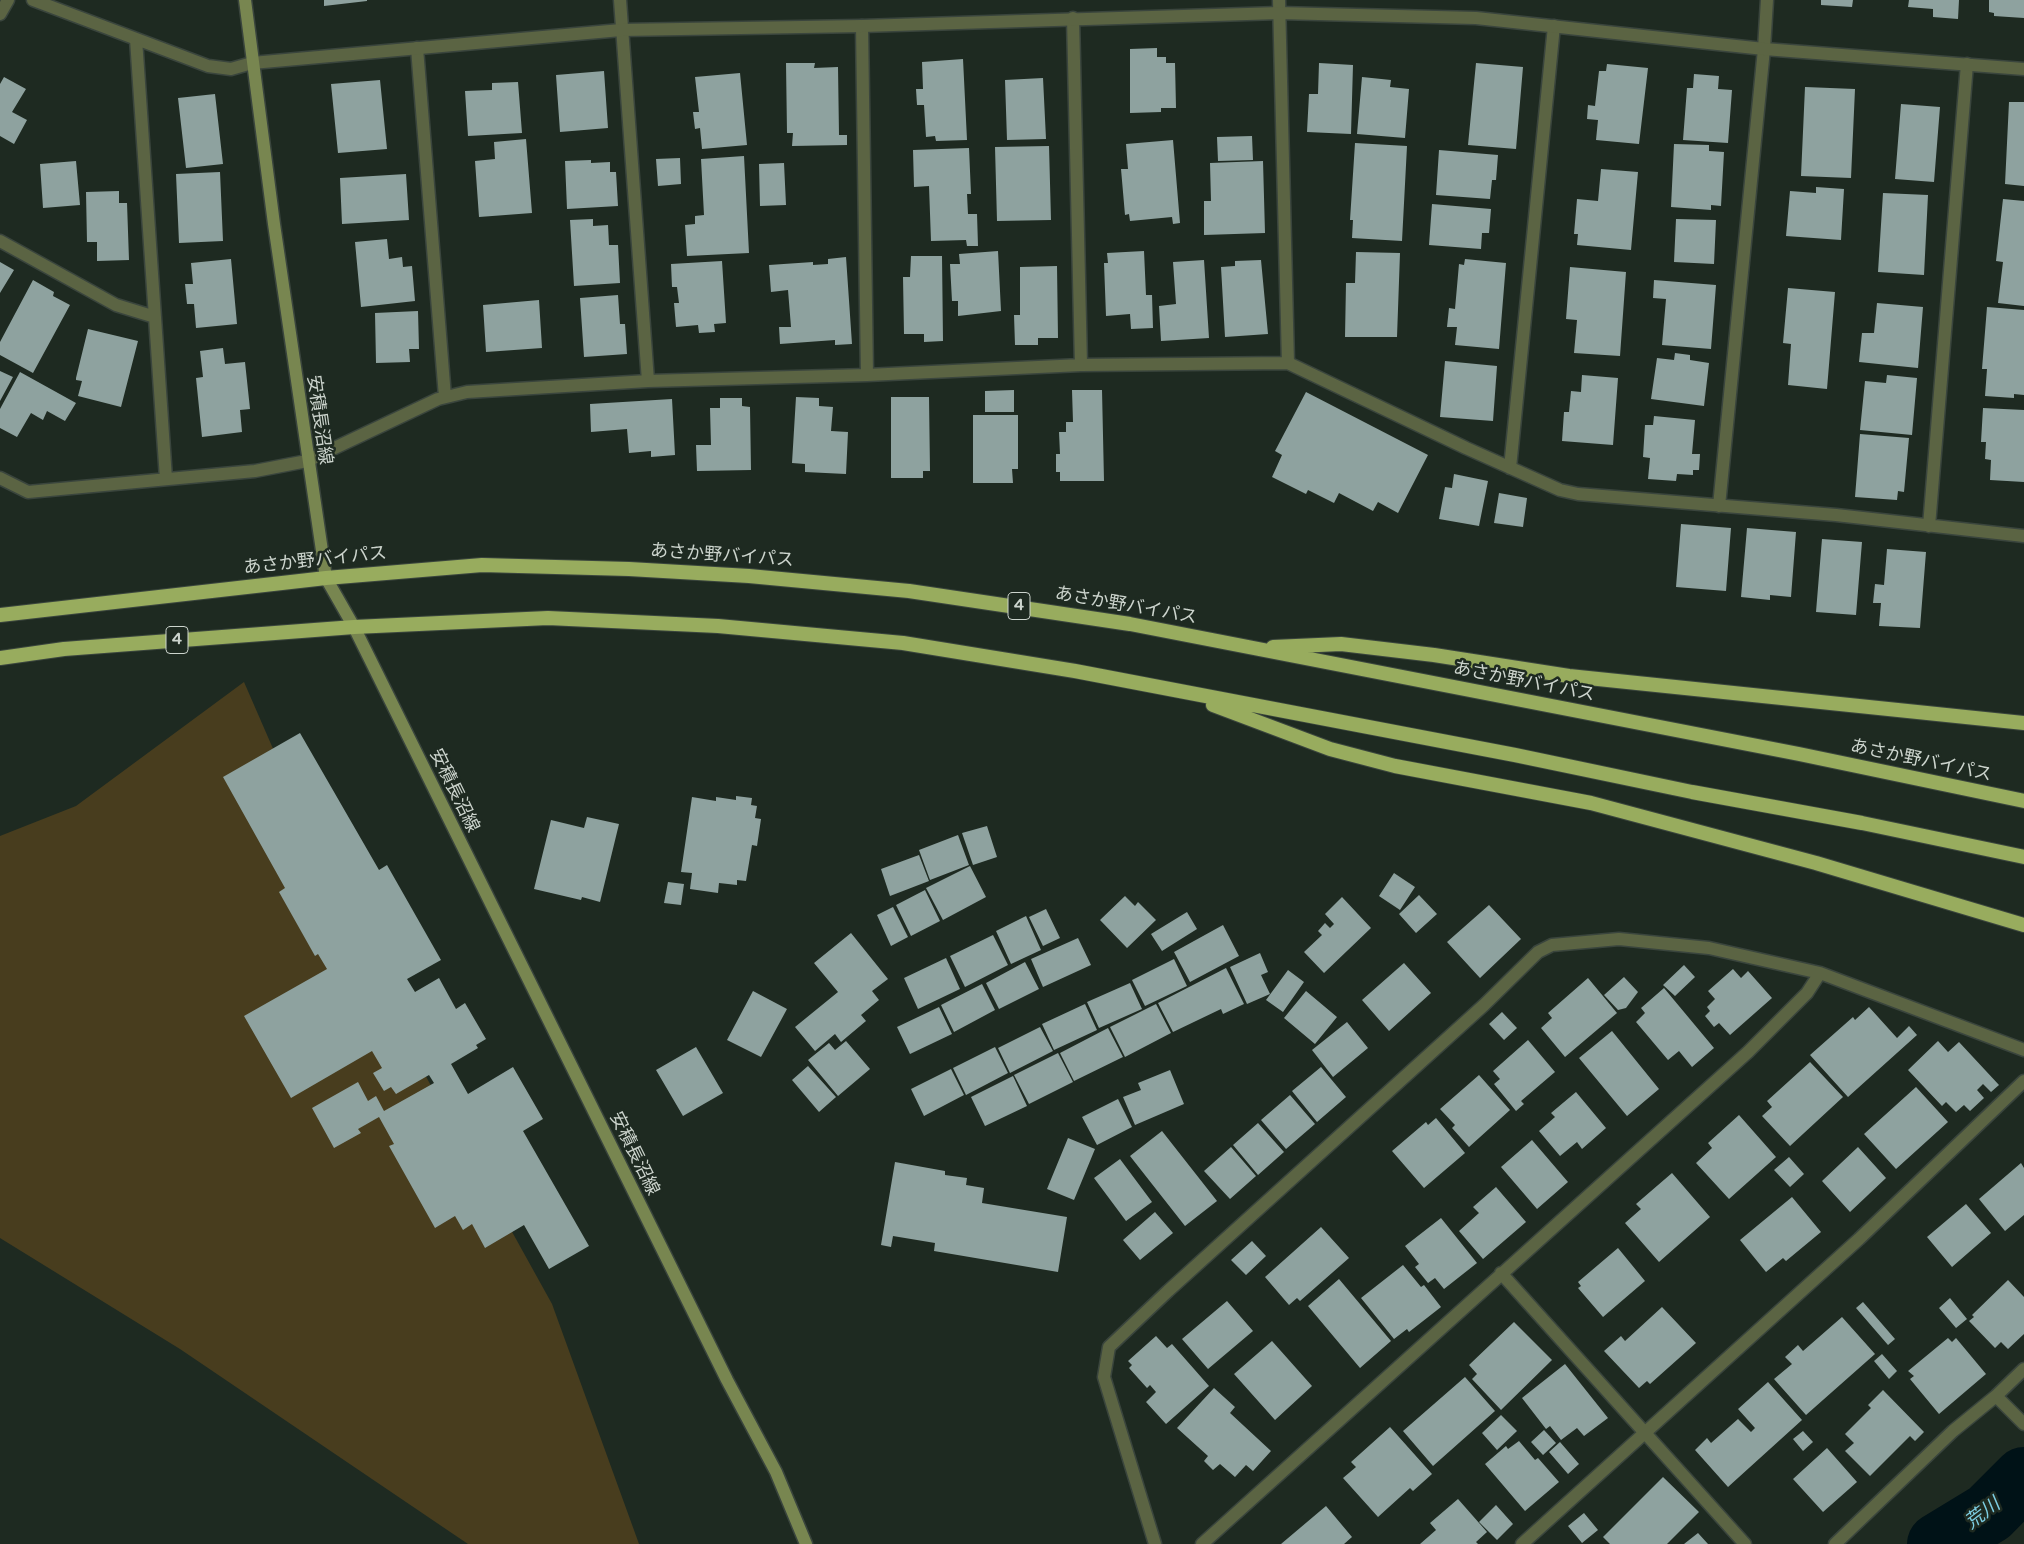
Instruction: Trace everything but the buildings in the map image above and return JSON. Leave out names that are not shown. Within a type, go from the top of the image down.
[{"type":"highway","name":"あさか野バイパス","points":[[0,615],[326,578],[482,565],[630,569],[749,576],[909,591],[1130,624],[1800,754],[2024,801]]},
{"type":"highway","name":"4","points":[[0,658],[64,649],[354,627],[548,618],[718,626],[903,643],[1180,692],[1862,823],[2024,857]]},
{"type":"highway","points":[[1248,648],[1342,644],[1434,655],[1569,676],[2024,723]]},
{"type":"highway","points":[[1180,692],[1330,749],[1396,766],[1600,806],[1807,861],[2024,925]]},
{"type":"main road","name":"安積長沼線","points":[[245,0],[307,461],[326,578],[354,627],[727,1380],[776,1472],[806,1544]]},
{"type":"street","points":[[0,14],[8,0]]},
{"type":"street","points":[[33,0],[208,66],[231,69],[252,63],[621,30],[862,26],[1073,18],[1279,6],[1476,18],[1764,49],[2024,69]]},
{"type":"street","points":[[620,0],[648,381]]},
{"type":"street","points":[[1719,506],[1764,49],[1767,0]]},
{"type":"street","points":[[1279,6],[1288,363]]},
{"type":"street","points":[[1073,18],[1081,365]]},
{"type":"street","points":[[862,26],[867,375]]},
{"type":"street","points":[[1510,468],[1554,26]]},
{"type":"street","points":[[136,38],[166,479]]},
{"type":"street","points":[[418,48],[445,397]]},
{"type":"street","points":[[1928,526],[1967,64]]},
{"type":"street","points":[[0,241],[116,305],[155,316]]},
{"type":"street","points":[[0,478],[28,492],[255,471],[307,461],[445,397],[467,392],[648,381],[867,375],[1081,365],[1288,363],[1560,490],[1578,494],[1836,515],[2024,536]]},
{"type":"street","points":[[1155,1544],[1104,1377],[1109,1347],[1168,1291],[1484,1005],[1538,952],[1552,945],[1619,939],[1708,948],[1820,973],[2024,1050]]},
{"type":"street","points":[[1202,1544],[1748,1052],[1807,993],[1820,973]]},
{"type":"street","points":[[1522,1544],[1647,1433],[1859,1239],[2024,1081]]},
{"type":"street","points":[[1501,1273],[1745,1544]]},
{"type":"street","points":[[1835,1544],[1953,1430],[1996,1396],[2024,1369]]},
{"type":"street","points":[[1996,1396],[2024,1424]]},
{"type":"shaded area","points":[[244,682],[378,990],[552,1304],[639,1544],[468,1544],[180,1349],[0,1238],[0,836],[76,806]]},
{"type":"waterway","name":"荒川","points":[[1938,1544],[1989,1513],[2024,1478]]}]
